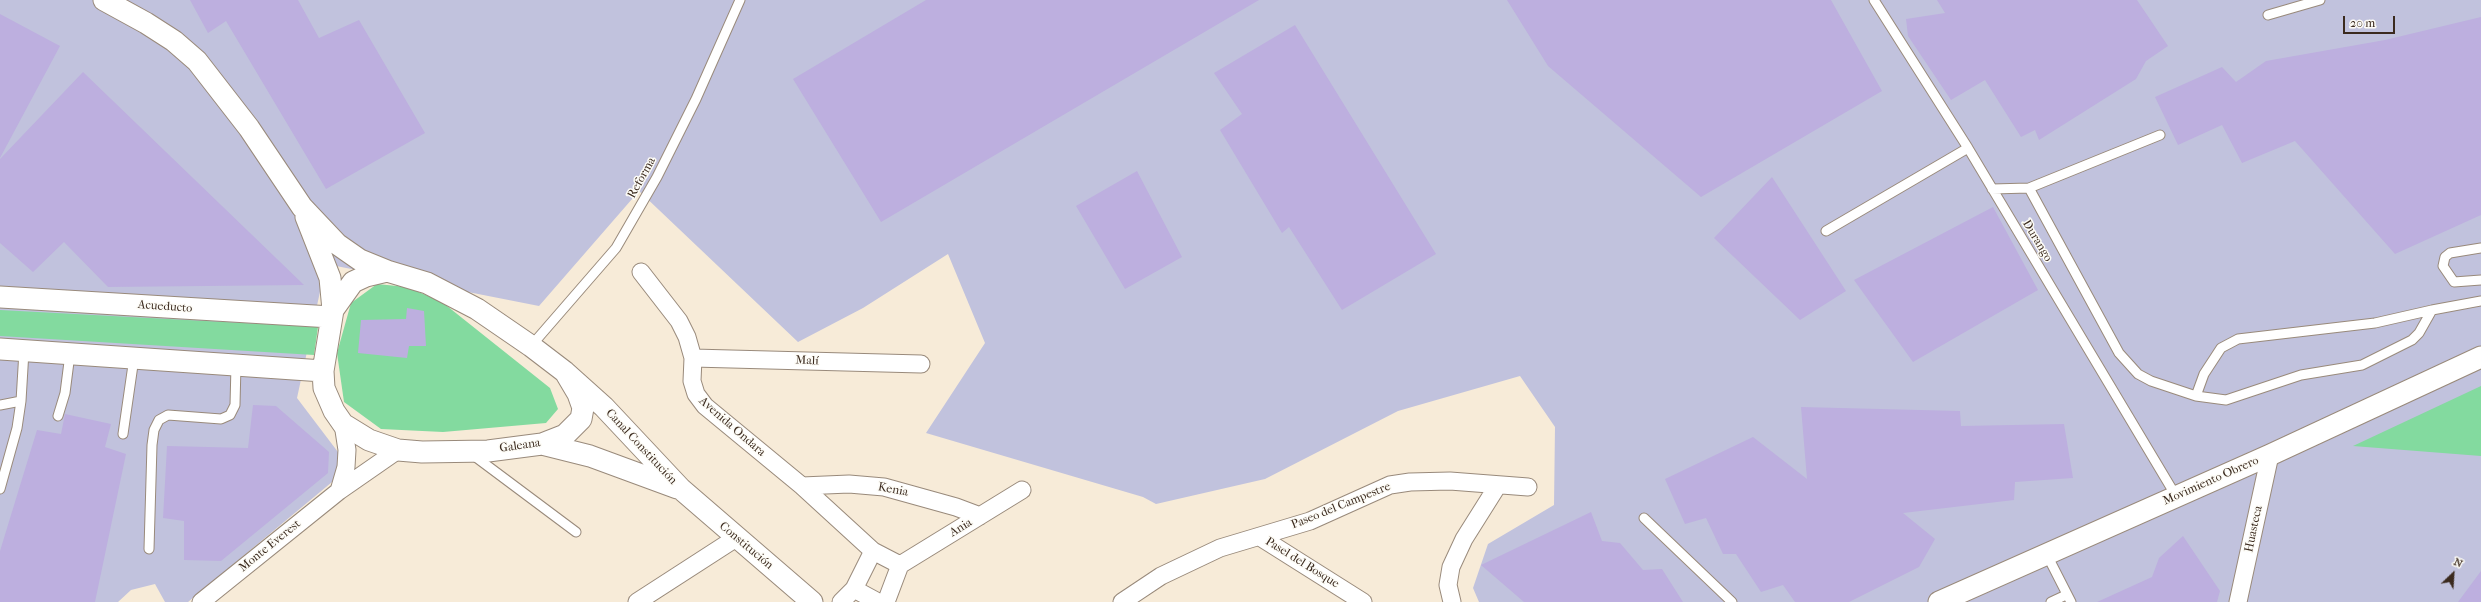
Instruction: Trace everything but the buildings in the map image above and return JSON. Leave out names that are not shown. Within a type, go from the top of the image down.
[{"type":"street","points":[[104,0],[146,23],[174,41],[196,61],[249,128],[302,207],[330,278],[332,314],[323,371],[324,388],[343,424],[347,450],[346,468],[340,491]]},
{"type":"street","name":"Galeana","points":[[302,207],[337,244],[360,260],[387,271],[427,283],[476,309],[530,346],[565,372],[578,394],[583,408],[581,419],[565,435],[542,444],[469,451],[398,450],[369,440],[343,424]]},
{"type":"street","points":[[332,314],[353,282],[366,276],[387,271]]},
{"type":"street","name":"Avenida Ondara","points":[[641,272],[679,321],[687,337],[693,358],[692,381],[696,394],[705,406],[802,486],[873,551],[900,565]]},
{"type":"street","name":"Acueducto","points":[[0,297],[332,314]]},
{"type":"street","points":[[0,349],[236,363],[323,371]]},
{"type":"street","name":"Movimiento Obrero","points":[[1939,602],[2270,455],[2481,357]]},
{"type":"street","name":"Malí","points":[[693,358],[921,364]]},
{"type":"street","name":"Canal Constitución","points":[[565,372],[604,408],[681,489]]},
{"type":"street","name":"Canal Constitución","points":[[542,444],[590,456],[681,489]]},
{"type":"street","name":"Monte Everest","points":[[210,599],[340,491],[398,450]]},
{"type":"street","name":"Huasteca","points":[[2238,602],[2270,455]]},
{"type":"street","name":"Paseo del Campestre","points":[[1130,600],[1161,576],[1220,548],[1310,521],[1390,485],[1410,482],[1450,481],[1498,486],[1528,487]]},
{"type":"street","name":"Kenia","points":[[802,486],[849,484],[884,487],[949,504],[980,516]]},
{"type":"street","points":[[1452,602],[1448,585],[1451,567],[1464,538],[1498,486]]},
{"type":"street","name":"Constitución","points":[[681,489],[812,602]]},
{"type":"street","name":"Ania","points":[[900,565],[1022,490]]},
{"type":"street","name":"Pasel del Bosque","points":[[1260,537],[1364,602]]},
{"type":"street","points":[[637,602],[736,538]]},
{"type":"street","points":[[841,602],[854,589],[873,551]]},
{"type":"street","points":[[886,602],[900,565]]},
{"type":"street","points":[[854,589],[878,602]]},
{"type":"lane","name":"Reforma","points":[[530,346],[616,248],[656,177],[696,99],[740,0]]},
{"type":"lane","name":"Durango","points":[[1874,0],[1968,148],[2176,496]]},
{"type":"lane","points":[[2268,15],[2320,0]]},
{"type":"lane","points":[[1992,189],[2029,188],[2160,135]]},
{"type":"lane","points":[[1826,231],[1968,148]]},
{"type":"lane","points":[[2029,188],[2119,353],[2138,374],[2151,381],[2196,396],[2226,400],[2301,375],[2362,366],[2412,340],[2420,333],[2432,310]]},
{"type":"lane","points":[[2481,248],[2450,253],[2445,257],[2443,266],[2454,282],[2481,280]]},
{"type":"lane","points":[[2196,396],[2204,374],[2221,348],[2238,339],[2376,323],[2432,310],[2481,301]]},
{"type":"lane","points":[[0,489],[11,455],[21,401],[24,351]]},
{"type":"lane","points":[[58,416],[65,393],[70,354]]},
{"type":"lane","points":[[123,434],[134,358]]},
{"type":"lane","points":[[149,549],[152,445],[154,430],[159,420],[168,415],[221,419],[230,415],[235,405],[236,363]]},
{"type":"lane","points":[[0,405],[21,401]]},
{"type":"lane","points":[[469,451],[576,532]]},
{"type":"lane","points":[[1644,518],[1732,602]]},
{"type":"lane","points":[[2047,555],[2068,598],[2051,602]]},
{"type":"shaded area","points":[[0,0],[2481,0],[2481,602],[1479,602],[1473,588],[1488,544],[1554,505],[1555,427],[1520,376],[1398,411],[1265,479],[1156,504],[1143,497],[926,433],[985,343],[948,254],[863,308],[798,342],[639,191],[539,306],[326,264],[297,398],[341,456],[338,477],[188,602],[165,602],[155,584],[131,590],[118,602],[0,602]]},
{"type":"green space","points":[[377,284],[407,287],[442,302],[550,388],[558,409],[546,423],[443,432],[381,429],[344,402],[337,353],[351,303]]},
{"type":"green space","points":[[0,310],[318,327],[314,355],[0,336]]},
{"type":"green space","points":[[2481,386],[2481,456],[2353,446]]}]
